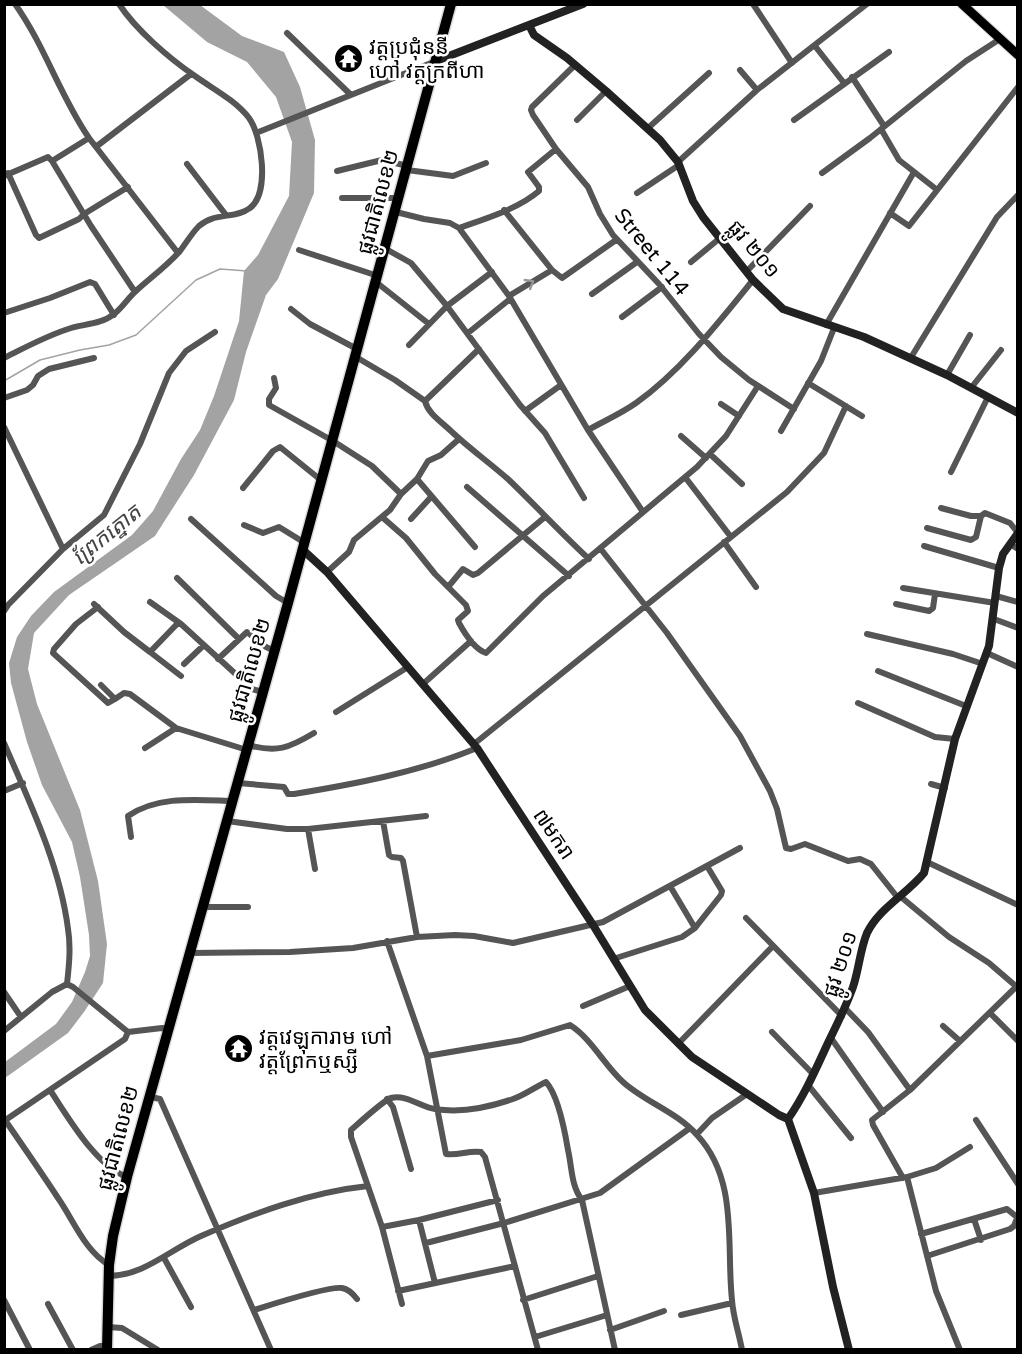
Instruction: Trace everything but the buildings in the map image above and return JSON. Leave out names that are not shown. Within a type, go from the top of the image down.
[{"type":"highway","name":"ផ្លូវជាតិលេខ២","points":[[107,1348],[108,1271],[113,1236],[127,1177],[204,908],[452,4]]},
{"type":"main road","points":[[962,4],[1017,55]]},
{"type":"street","points":[[15,4],[27,21],[76,118],[178,253]]},
{"type":"street","points":[[4,358],[45,338],[114,315],[135,292],[178,253],[200,225],[218,216],[250,209],[258,198],[261,183],[261,160],[256,133],[249,118],[237,106],[192,74],[142,32],[119,4]]},
{"type":"street","points":[[256,133],[584,4]]},
{"type":"street","points":[[753,4],[792,63]]},
{"type":"street","points":[[637,193],[678,164],[757,90],[867,4]]},
{"type":"street","name":"ផ្លូវ ២០១","points":[[529,25],[534,36],[575,65],[660,140],[678,164],[693,201],[753,280],[783,309],[864,337],[1016,410]]},
{"type":"street","points":[[287,33],[351,94]]},
{"type":"street","points":[[822,173],[957,67],[1000,39]]},
{"type":"street","points":[[816,46],[844,83]]},
{"type":"street","points":[[794,120],[889,51]]},
{"type":"street","name":"Street 114","points":[[575,65],[531,110],[556,149],[588,187],[600,214],[616,240],[662,287],[703,339],[758,386],[794,409]]},
{"type":"street","points":[[740,70],[757,90]]},
{"type":"street","points":[[647,129],[709,73]]},
{"type":"street","points":[[98,146],[192,74]]},
{"type":"street","points":[[852,77],[899,160],[936,189]]},
{"type":"street","points":[[890,213],[909,226],[1017,87]]},
{"type":"street","points":[[577,120],[606,91]]},
{"type":"street","points":[[52,161],[90,138]]},
{"type":"street","points":[[459,228],[504,210],[539,190],[528,172],[556,149]]},
{"type":"street","points":[[128,187],[84,214],[79,219],[39,238],[6,174],[48,157],[52,161],[84,214],[135,292]]},
{"type":"street","points":[[337,171],[382,160],[407,168],[453,176],[486,163]]},
{"type":"street","points":[[187,164],[226,215]]},
{"type":"street","points":[[781,431],[821,361],[830,327],[914,172]]},
{"type":"street","points":[[910,359],[997,217],[1017,195]]},
{"type":"street","points":[[342,198],[399,198]]},
{"type":"street","points":[[747,271],[810,206]]},
{"type":"street","points":[[504,210],[552,270],[562,278],[616,240]]},
{"type":"street","points":[[396,212],[450,223],[459,228],[510,297],[588,430],[643,512]]},
{"type":"street","points":[[691,262],[720,238]]},
{"type":"street","points":[[386,249],[411,263],[447,306],[525,411],[545,434],[584,498]]},
{"type":"street","points":[[299,250],[377,279],[429,324]]},
{"type":"street","points":[[592,294],[638,262]]},
{"type":"street","points":[[468,333],[510,297],[552,270]]},
{"type":"street","points":[[409,345],[447,306],[492,272]]},
{"type":"street","points":[[588,430],[635,404],[653,390],[703,339],[753,280]]},
{"type":"street","points":[[4,313],[90,282],[95,284],[114,315]]},
{"type":"street","points":[[622,317],[662,287]]},
{"type":"street","points":[[291,309],[425,400],[426,407],[432,414],[505,477],[589,559]]},
{"type":"street","points":[[4,611],[63,549],[104,515],[140,444],[169,373],[186,351],[215,332]]},
{"type":"street","points":[[947,375],[970,335]]},
{"type":"street","points":[[425,400],[479,349]]},
{"type":"street","points":[[971,388],[1001,350]]},
{"type":"street","points":[[4,398],[27,390],[38,376],[49,369],[93,358]]},
{"type":"street","points":[[274,378],[276,388],[269,399],[269,405],[372,466],[401,494]]},
{"type":"street","points":[[808,383],[862,416]]},
{"type":"street","points":[[525,411],[561,385]]},
{"type":"street","points":[[382,517],[406,538],[468,608],[459,620],[471,641],[479,650],[486,653],[520,617],[708,456],[739,416],[758,386]]},
{"type":"street","points":[[951,472],[988,397]]},
{"type":"street","points":[[721,404],[739,416]]},
{"type":"street","points":[[238,783],[281,786],[290,794],[303,792],[363,782],[435,764],[475,746],[645,604],[787,492],[824,453],[846,406]]},
{"type":"street","points":[[4,428],[63,549]]},
{"type":"street","points":[[681,436],[742,484]]},
{"type":"street","points":[[327,572],[349,552],[354,540],[390,510],[401,494],[417,479],[428,460],[441,455],[459,439]]},
{"type":"street","points":[[243,488],[273,451],[280,447],[322,481]]},
{"type":"street","points":[[685,477],[731,537]]},
{"type":"street","points":[[417,479],[475,547]]},
{"type":"street","points":[[467,487],[569,576]]},
{"type":"street","points":[[411,519],[431,497]]},
{"type":"street","points":[[941,508],[971,516],[981,516],[985,513],[1010,523],[1017,533]]},
{"type":"street","points":[[927,528],[971,540],[976,537],[981,516]]},
{"type":"street","points":[[448,587],[463,569],[475,574],[545,517]]},
{"type":"street","points":[[191,519],[276,596],[288,603]]},
{"type":"street","points":[[244,525],[263,533],[279,527],[304,546]]},
{"type":"street","name":"ផ្លូវ ២០១","points":[[788,1119],[801,1099],[844,1012],[854,985],[867,934],[875,920],[913,887],[924,873],[955,739],[987,653],[994,619],[999,568],[1003,554],[1013,547],[1017,533]]},
{"type":"street","points":[[724,542],[756,587]]},
{"type":"street","name":"៧មករា","points":[[304,546],[475,746],[593,925],[645,1010],[692,1056],[788,1119]]},
{"type":"street","points":[[924,546],[999,568]]},
{"type":"street","points":[[600,548],[645,604],[734,727],[762,774],[777,808],[786,848],[790,849],[805,844],[848,861],[865,860],[899,897],[949,937],[989,963],[1017,987],[910,1090],[872,1122],[905,1178],[936,1291],[960,1350]]},
{"type":"street","points":[[177,578],[239,639]]},
{"type":"street","points":[[903,588],[935,594],[1017,602]]},
{"type":"street","points":[[896,604],[929,611],[933,608],[935,594]]},
{"type":"street","points":[[150,602],[181,624],[252,689],[263,692]]},
{"type":"street","points":[[181,676],[124,632],[96,606],[76,624],[53,653],[108,703],[124,693],[130,694],[176,728],[248,747],[278,749],[291,747],[314,733]]},
{"type":"street","points":[[994,619],[1017,628]]},
{"type":"street","points":[[150,652],[177,624],[181,624]]},
{"type":"street","points":[[218,659],[247,632],[275,651]]},
{"type":"street","points":[[867,634],[953,654],[983,664]]},
{"type":"street","points":[[423,684],[471,641]]},
{"type":"street","points":[[184,664],[204,645]]},
{"type":"street","points":[[987,653],[1017,667]]},
{"type":"street","points":[[336,712],[408,667]]},
{"type":"street","points":[[878,671],[966,706]]},
{"type":"street","points":[[101,684],[115,699]]},
{"type":"street","points":[[858,703],[935,737],[955,739]]},
{"type":"street","points":[[145,748],[176,728]]},
{"type":"street","points":[[4,743],[7,756],[30,800],[62,897],[68,929],[70,986]]},
{"type":"street","points":[[4,791],[23,783]]},
{"type":"street","points":[[931,784],[945,788]]},
{"type":"street","points":[[131,837],[128,816],[151,805],[195,799],[233,801]]},
{"type":"street","points":[[227,821],[287,829],[308,829],[426,816]]},
{"type":"street","points":[[383,821],[389,855],[404,861],[417,937]]},
{"type":"street","points":[[308,829],[315,869]]},
{"type":"street","points":[[190,953],[290,952],[353,948],[417,937],[474,936],[513,943],[593,925],[740,848]]},
{"type":"street","points":[[927,862],[1017,905]]},
{"type":"street","points":[[613,959],[682,937],[695,928],[722,891],[707,866]]},
{"type":"street","points":[[670,886],[695,928]]},
{"type":"street","points":[[204,908],[248,907]]},
{"type":"street","points":[[746,918],[773,946],[868,1032],[910,1090]]},
{"type":"street","points":[[387,941],[427,1056],[446,1154],[482,1152],[485,1157],[538,1350]]},
{"type":"street","points":[[678,1044],[773,946]]},
{"type":"street","points":[[70,986],[128,1032],[169,1029]]},
{"type":"street","points":[[4,1031],[52,992],[70,986]]},
{"type":"street","points":[[583,1006],[630,986]]},
{"type":"street","points":[[4,992],[21,1017]]},
{"type":"street","points":[[990,1013],[1017,1041]]},
{"type":"street","points":[[427,1056],[521,1040],[570,1025],[623,1082],[697,1134],[722,1178],[729,1214],[732,1303],[742,1350]]},
{"type":"street","points":[[943,1026],[960,1041]]},
{"type":"street","points":[[128,1032],[125,1039],[5,1121],[60,1200],[91,1250],[108,1271],[123,1276],[164,1258],[198,1238],[290,1202],[324,1193],[368,1186]]},
{"type":"street","points":[[772,1032],[813,1074]]},
{"type":"street","points":[[831,1038],[883,1112]]},
{"type":"street","points":[[402,1304],[382,1227],[350,1133],[351,1130],[387,1099],[400,1097],[436,1110],[488,1106],[513,1099],[543,1084],[548,1084],[560,1116],[576,1193],[582,1200],[615,1350]]},
{"type":"street","points":[[808,1085],[851,1138]]},
{"type":"street","points":[[50,1090],[69,1120],[96,1153],[116,1173],[127,1177]]},
{"type":"street","points":[[697,1134],[712,1118],[747,1094]]},
{"type":"street","points":[[151,1097],[160,1099],[272,1350]]},
{"type":"street","points":[[387,1099],[393,1107],[411,1169]]},
{"type":"street","points":[[788,1119],[814,1193],[833,1287],[849,1350]]},
{"type":"street","points":[[976,1120],[1017,1184]]},
{"type":"street","points":[[426,1243],[504,1223],[600,1193],[690,1128]]},
{"type":"street","points":[[814,1193],[905,1178],[936,1168],[970,1148]]},
{"type":"street","points":[[382,1227],[498,1200]]},
{"type":"street","points":[[921,1234],[1007,1209],[1017,1218],[1010,1229],[927,1256]]},
{"type":"street","points":[[974,1219],[981,1239]]},
{"type":"street","points":[[419,1220],[435,1282]]},
{"type":"street","points":[[164,1258],[191,1307]]},
{"type":"street","points":[[398,1291],[515,1266]]},
{"type":"street","points":[[524,1300],[598,1276]]},
{"type":"street","points":[[254,1310],[321,1291],[341,1288],[357,1299]]},
{"type":"street","points":[[4,1300],[30,1350]]},
{"type":"street","points":[[681,1316],[732,1303]]},
{"type":"street","points":[[48,1304],[73,1350]]},
{"type":"street","points":[[610,1329],[664,1311]]},
{"type":"street","points":[[535,1337],[607,1315]]},
{"type":"street","points":[[108,1327],[122,1329],[158,1350]]},
{"type":"street","points":[[91,1350],[100,1346],[107,1348]]},
{"type":"shaded area","name":"ព្រែកត្នោត","points":[[163,5],[200,5],[242,36],[284,52],[300,87],[315,140],[314,193],[278,279],[266,295],[246,352],[234,400],[194,475],[155,536],[69,595],[34,633],[28,669],[37,704],[80,810],[98,881],[107,944],[103,983],[84,1012],[68,1033],[5,1078],[5,1062],[56,1024],[72,1002],[90,956],[80,877],[72,842],[42,785],[27,742],[11,683],[9,663],[17,637],[31,616],[54,592],[132,535],[153,511],[181,459],[200,430],[214,396],[239,321],[244,271],[258,255],[289,196],[292,142],[276,97],[247,62],[207,42]]},
{"type":"waterway","points":[[4,381],[40,360],[109,345],[136,335],[196,280],[220,269],[247,271]]},
{"type":"place","name":"វត្តប្រជុំននី ហៅ វត្តក្រពីហា","points":[[348,59]]},
{"type":"place","name":"វត្តវេឡុការាម ហៅ វត្តព្រែកឬស្សី","points":[[238,1049]]}]
